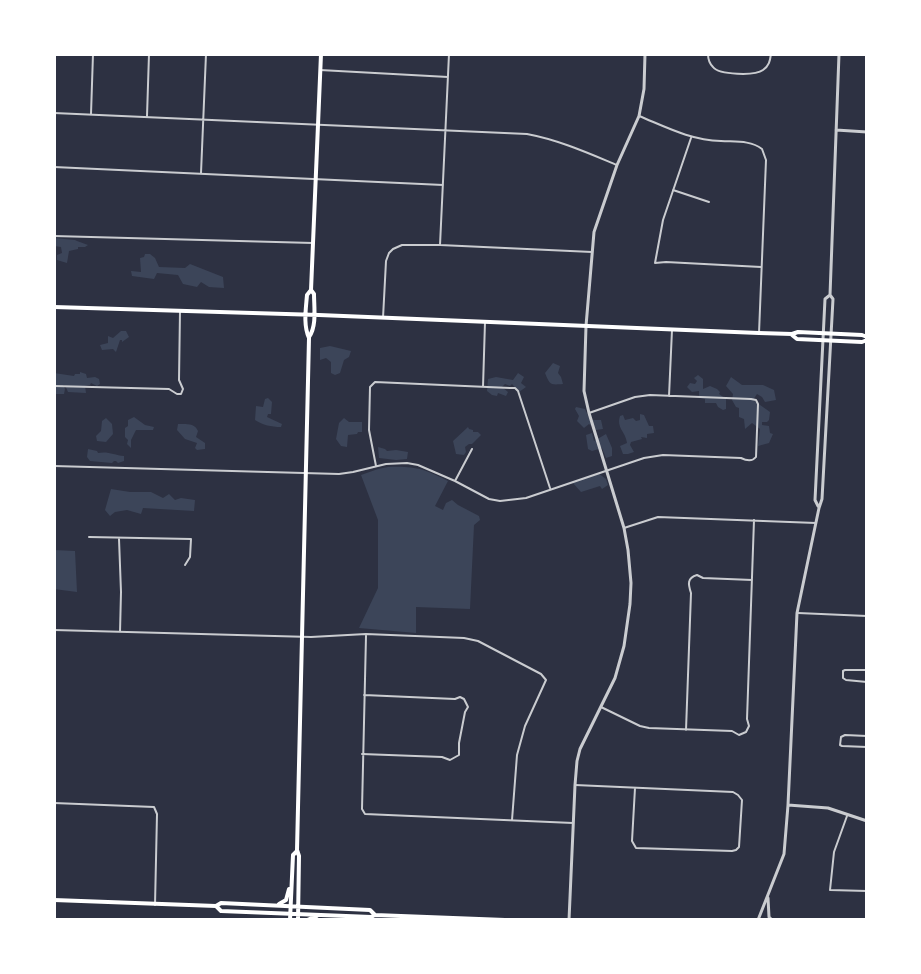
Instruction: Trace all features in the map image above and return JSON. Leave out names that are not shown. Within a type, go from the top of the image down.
[{"type":"main road","points":[[309,338],[313,332],[314,315],[314,294],[311,290],[321,54]]},
{"type":"main road","points":[[298,920],[299,856],[297,851],[309,338],[306,332],[306,315],[307,295],[311,290]]},
{"type":"main road","points":[[54,307],[759,333],[832,333],[862,335],[867,339],[862,342],[797,339],[792,334]]},
{"type":"main road","points":[[290,920],[293,855],[297,851]]},
{"type":"main road","points":[[275,905],[287,898],[292,868]]},
{"type":"main road","points":[[54,900],[216,906],[221,903],[298,906],[370,910],[375,915]]},
{"type":"main road","points":[[216,906],[221,910],[290,914],[505,920]]},
{"type":"main road","points":[[307,920],[321,915]]},
{"type":"street","points":[[91,114],[93,54]]},
{"type":"street","points":[[147,116],[149,54]]},
{"type":"street","points":[[201,173],[206,54]]},
{"type":"street","points":[[440,245],[449,54]]},
{"type":"street","points":[[568,920],[577,762],[580,749],[615,678],[628,623],[631,584],[624,528],[589,413],[585,391],[586,326],[592,252],[594,231],[617,165],[639,116],[644,89],[645,54]]},
{"type":"street","points":[[708,54],[710,63],[717,71],[755,74],[766,68],[771,54]]},
{"type":"street","points":[[758,920],[784,854],[797,613],[822,499],[832,333],[830,295],[839,54]]},
{"type":"street","points":[[320,70],[448,77]]},
{"type":"street","points":[[54,113],[527,134],[567,144],[617,165]]},
{"type":"street","points":[[639,116],[691,138],[752,143],[762,149],[766,160],[759,333]]},
{"type":"street","points":[[836,130],[867,132]]},
{"type":"street","points":[[691,138],[663,220],[655,263],[761,267]]},
{"type":"street","points":[[54,167],[443,185]]},
{"type":"street","points":[[673,190],[708,202]]},
{"type":"street","points":[[54,236],[313,243]]},
{"type":"street","points":[[383,318],[386,261],[393,249],[402,245],[592,252]]},
{"type":"street","points":[[819,508],[815,500],[825,299],[830,295]]},
{"type":"street","points":[[54,386],[169,389],[178,394],[183,391],[179,380],[180,310]]},
{"type":"street","points":[[483,387],[485,322]]},
{"type":"street","points":[[669,396],[672,330]]},
{"type":"street","points":[[376,466],[369,430],[370,387],[375,382],[510,387],[518,391],[550,489]]},
{"type":"street","points":[[54,466],[339,474],[376,466],[418,465],[489,499],[500,501],[526,498],[644,458],[655,456],[741,458],[749,461],[754,460],[757,453],[759,404],[756,400],[650,395],[634,397],[589,413]]},
{"type":"street","points":[[455,481],[472,449]]},
{"type":"street","points":[[624,528],[658,517],[816,523]]},
{"type":"street","points":[[601,707],[640,726],[732,731],[739,735],[748,729],[754,520]]},
{"type":"street","points":[[88,537],[191,539],[190,557],[185,565]]},
{"type":"street","points":[[119,538],[120,632]]},
{"type":"street","points":[[686,730],[691,593],[688,586],[689,580],[698,575],[703,578],[752,579]]},
{"type":"street","points":[[797,613],[867,616]]},
{"type":"street","points":[[54,630],[302,636],[366,634],[464,638],[478,641],[541,674],[546,680],[525,726],[517,755],[512,820]]},
{"type":"street","points":[[366,634],[362,753],[362,809],[365,814],[573,823]]},
{"type":"street","points":[[867,670],[845,670],[843,678],[867,682]]},
{"type":"street","points":[[362,753],[442,756],[450,760],[457,757],[465,712],[468,707],[464,699],[460,697],[455,699],[364,695]]},
{"type":"street","points":[[867,736],[843,736],[840,738],[840,745],[867,747]]},
{"type":"street","points":[[574,785],[733,792],[742,800],[739,847],[732,851],[636,848],[632,841],[635,788]]},
{"type":"street","points":[[54,803],[154,807],[157,814],[155,904]]},
{"type":"street","points":[[788,806],[821,807],[867,821]]},
{"type":"street","points":[[848,814],[834,852],[830,890],[867,891]]},
{"type":"street","points":[[768,896],[769,917],[772,920]]},
{"type":"shaded area","points":[[54,238],[75,240],[88,245],[69,251],[67,263],[57,260],[57,255],[62,253],[61,247],[54,246]]},
{"type":"shaded area","points":[[145,254],[150,254],[155,258],[159,267],[185,268],[190,264],[223,277],[224,288],[209,287],[201,282],[197,287],[183,284],[178,275],[157,273],[154,279],[132,276],[131,271],[141,272],[140,258]]},
{"type":"shaded area","points":[[121,331],[126,331],[129,337],[122,342],[120,340],[116,352],[113,349],[102,350],[100,345],[108,343],[108,336],[113,338]]},
{"type":"shaded area","points":[[330,346],[351,351],[349,357],[344,360],[340,373],[335,375],[331,373],[331,362],[326,358],[320,360],[320,348]]},
{"type":"shaded area","points":[[553,363],[560,366],[558,373],[563,384],[549,382],[545,373]]},
{"type":"shaded area","points":[[80,372],[86,374],[87,378],[99,379],[100,384],[97,386],[91,383],[85,386],[86,393],[68,392],[63,385],[64,394],[54,394],[54,373],[74,376]]},
{"type":"shaded area","points":[[518,373],[524,377],[521,383],[526,387],[519,392],[512,384],[510,386],[505,384],[502,387],[508,392],[506,396],[498,393],[497,396],[492,395],[487,391],[488,379],[496,377],[513,380]]},
{"type":"shaded area","points":[[698,375],[703,379],[703,389],[710,386],[717,389],[719,394],[726,399],[726,409],[718,407],[716,403],[705,403],[705,399],[699,398],[699,391],[692,392],[687,387],[690,383],[695,384],[697,381],[694,378]]},
{"type":"shaded area","points":[[731,377],[742,385],[763,385],[774,390],[776,400],[765,402],[757,394],[753,400],[770,412],[769,420],[762,422],[762,425],[769,426],[770,433],[773,434],[769,443],[758,446],[760,429],[752,423],[745,429],[744,419],[739,417],[739,408],[732,400],[733,394],[726,386]]},
{"type":"shaded area","points":[[268,398],[272,402],[271,414],[267,417],[282,424],[281,427],[274,427],[255,420],[256,406],[263,407],[265,399]]},
{"type":"shaded area","points":[[576,407],[585,409],[590,420],[601,420],[603,429],[596,430],[589,424],[584,428],[577,421],[579,416]]},
{"type":"shaded area","points":[[640,414],[644,415],[649,426],[653,426],[654,433],[647,434],[647,438],[641,437],[642,439],[631,442],[630,445],[634,452],[623,454],[620,446],[627,443],[619,424],[620,416],[623,415],[625,420],[633,418],[636,421],[640,420]]},
{"type":"shaded area","points":[[134,417],[145,425],[154,427],[153,430],[136,430],[131,440],[131,448],[127,444],[125,428],[128,426],[128,420]]},
{"type":"shaded area","points":[[106,418],[112,424],[113,434],[106,442],[97,441],[96,436],[101,431],[102,421]]},
{"type":"shaded area","points":[[344,418],[349,422],[362,422],[362,432],[348,435],[347,447],[341,446],[336,439],[339,423]]},
{"type":"shaded area","points":[[178,424],[190,424],[195,427],[198,431],[196,437],[205,443],[205,449],[197,450],[195,448],[197,443],[185,439],[177,430]]},
{"type":"shaded area","points":[[468,427],[481,435],[465,447],[464,455],[456,454],[453,441]]},
{"type":"shaded area","points":[[592,433],[594,441],[606,434],[612,448],[612,456],[606,458],[602,448],[592,451],[588,449],[586,435]]},
{"type":"shaded area","points":[[378,447],[387,451],[408,452],[407,459],[379,458]]},
{"type":"shaded area","points":[[88,449],[98,453],[124,456],[124,461],[112,463],[90,461],[87,457]]},
{"type":"shaded area","points":[[388,467],[420,469],[448,481],[435,506],[443,510],[446,503],[452,500],[479,516],[480,520],[474,525],[470,609],[416,607],[416,633],[359,628],[378,588],[378,520],[361,475]]},
{"type":"shaded area","points":[[598,473],[606,479],[608,485],[602,489],[600,486],[581,492],[572,482]]},
{"type":"shaded area","points":[[111,489],[151,492],[163,498],[169,494],[175,500],[181,498],[195,500],[194,511],[143,508],[141,514],[127,510],[115,512],[110,516],[105,510]]},
{"type":"shaded area","points":[[54,550],[75,551],[77,592],[54,589]]}]
